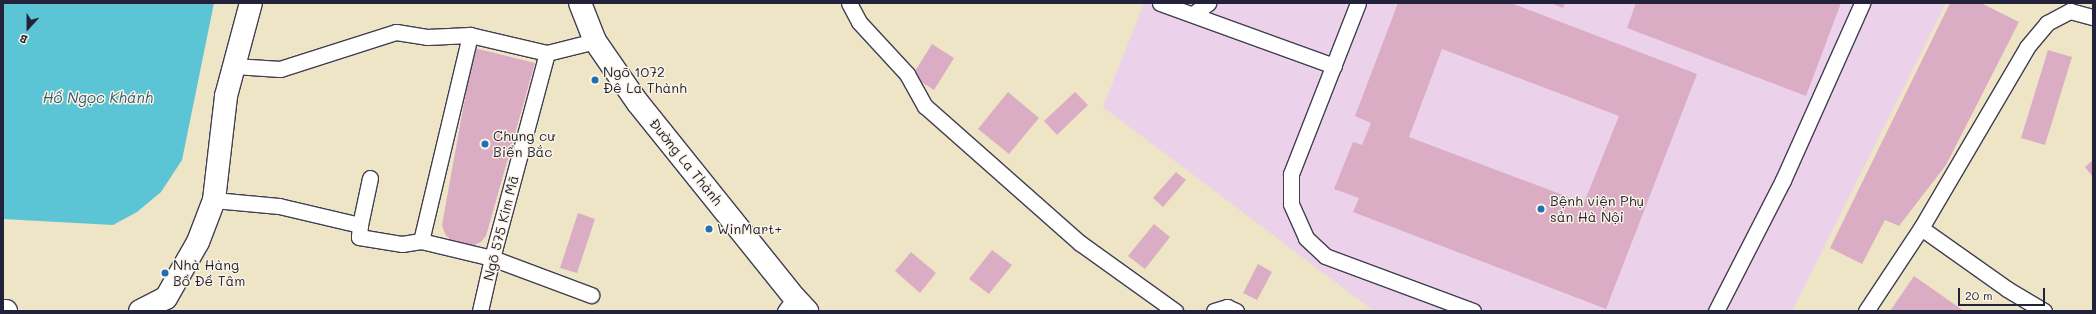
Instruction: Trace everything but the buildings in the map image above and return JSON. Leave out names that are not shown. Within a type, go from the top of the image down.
[{"type":"main road","points":[[140,311],[169,305],[198,242],[214,200],[226,96],[251,3]]},
{"type":"main road","name":"Đường La Thành","points":[[580,3],[595,41],[638,103],[796,307]]},
{"type":"lane","points":[[849,3],[860,22],[907,74],[925,106],[1080,243],[1175,311]]},
{"type":"lane","points":[[1160,3],[1334,66]]},
{"type":"lane","points":[[1193,14],[1208,3]]},
{"type":"lane","points":[[1358,3],[1291,174],[1291,204],[1306,238],[1325,256],[1473,311]]},
{"type":"lane","points":[[1716,311],[1783,180],[1862,3]]},
{"type":"lane","points":[[1866,311],[1921,228],[2026,47],[2047,23],[2070,12],[2093,17]]},
{"type":"lane","points":[[234,66],[280,69],[396,32],[427,37],[470,35],[546,53],[595,41]]},
{"type":"lane","points":[[421,241],[470,35]]},
{"type":"lane","name":"Ngõ 575 Kim Mã","points":[[480,311],[492,258],[546,53]]},
{"type":"lane","points":[[370,178],[360,225],[360,237],[402,244],[421,241],[492,258],[591,295]]},
{"type":"lane","points":[[214,200],[279,206],[360,225]]},
{"type":"lane","points":[[1921,228],[2007,289],[2044,311]]},
{"type":"lane","points":[[1214,311],[1227,308],[1236,311]]},
{"type":"shaded area","name":"Bệnh viện Phụ sản Hà Nội","points":[[1144,3],[1946,3],[1792,311],[1374,311],[1103,107]]},
{"type":"water","name":"Hồ Ngọc Khánh","points":[[3,3],[214,3],[182,160],[161,192],[137,212],[113,225],[3,219]]},
{"type":"place","name":"Ngõ 1072 Đê La Thành","points":[[595,80]]},
{"type":"place","name":"Chung cư Biển Bắc","points":[[485,144]]},
{"type":"place","name":"Bệnh viện Phụ sản Hà Nội","points":[[1541,209]]},
{"type":"place","name":"WinMart+","points":[[709,229]]},
{"type":"place","name":"Nhà Hàng Bồ Đề Tâm","points":[[165,273]]}]
